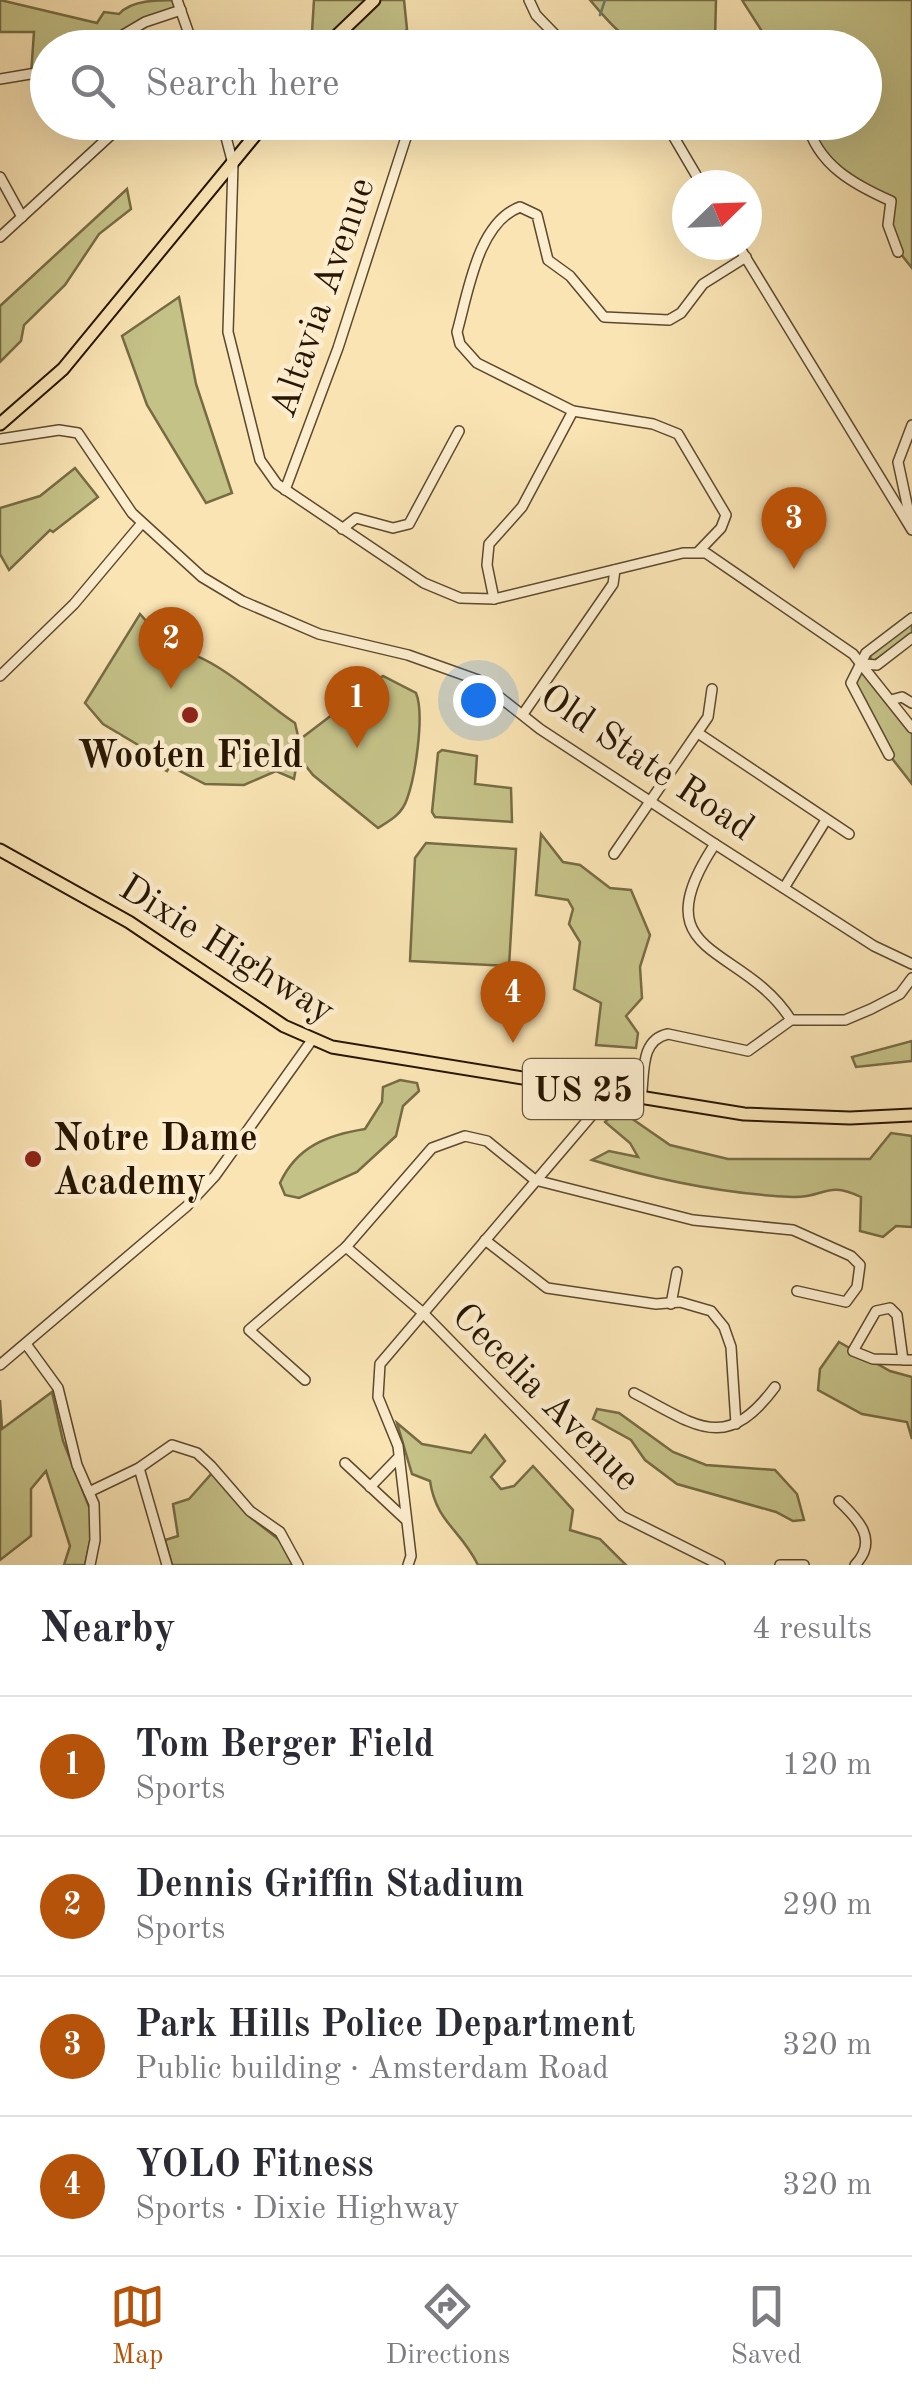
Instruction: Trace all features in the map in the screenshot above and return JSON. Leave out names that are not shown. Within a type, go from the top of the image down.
[{"type":"main road","points":[[343,30],[374,0]]},
{"type":"main road","points":[[0,424],[63,369],[252,140]]},
{"type":"main road","name":"Dixie Highway","points":[[0,850],[83,894],[284,1026],[312,1040],[359,1054],[778,1117],[912,1115]]},
{"type":"street","points":[[529,0],[536,15],[551,30]]},
{"type":"street","points":[[131,30],[179,5],[188,30]]},
{"type":"street","points":[[0,78],[30,74]]},
{"type":"street","points":[[0,236],[105,140]]},
{"type":"street","points":[[227,140],[233,164],[228,332],[260,460],[269,477],[284,490],[439,592],[481,601],[494,599],[698,552],[721,528],[726,515],[682,438],[652,424],[573,411],[476,363],[458,336],[486,242],[509,212],[520,207],[537,214],[548,260],[570,276],[604,317],[669,320],[681,313],[703,284],[743,260]]},
{"type":"street","name":"Altavia Avenue","points":[[284,490],[338,348],[405,140]]},
{"type":"street","points":[[676,140],[693,170]]},
{"type":"street","points":[[814,140],[851,184],[891,200],[888,225],[898,252]]},
{"type":"street","points":[[0,177],[22,217]]},
{"type":"street","points":[[747,260],[912,528]]},
{"type":"street","points":[[494,599],[486,564],[489,544],[522,507],[546,454],[573,411]]},
{"type":"street","points":[[912,425],[898,462],[901,494],[912,528]]},
{"type":"street","name":"Old State Road","points":[[0,439],[59,430],[78,433],[142,523],[186,565],[242,601],[327,637],[444,666],[487,685],[650,802],[874,946],[912,964]]},
{"type":"street","points":[[342,529],[356,518],[393,528],[409,524],[459,431]]},
{"type":"street","points":[[876,472],[898,462]]},
{"type":"street","points":[[0,676],[74,604],[142,523]]},
{"type":"street","points":[[698,552],[739,573],[864,664],[912,728]]},
{"type":"street","points":[[523,714],[613,584],[615,570]]},
{"type":"street","points":[[889,755],[852,690],[853,677],[864,664],[866,654],[912,618]]},
{"type":"street","points":[[864,664],[877,666],[912,638]]},
{"type":"street","points":[[614,854],[708,717],[712,689]]},
{"type":"street","points":[[891,700],[902,698],[912,703]]},
{"type":"street","points":[[698,733],[849,834]]},
{"type":"street","points":[[784,888],[826,820]]},
{"type":"street","points":[[716,844],[692,880],[687,895],[693,931],[714,955],[758,980],[791,1020]]},
{"type":"street","points":[[641,1099],[648,1048],[654,1038],[668,1034],[742,1052],[763,1043],[791,1020],[846,1020],[894,998],[912,978]]},
{"type":"street","points":[[0,1365],[188,1206],[215,1176],[312,1040]]},
{"type":"street","points":[[422,1565],[409,1561],[399,1457],[378,1397],[376,1378],[384,1356],[592,1115],[602,1092]]},
{"type":"street","points":[[304,1380],[249,1330],[346,1247],[432,1148],[447,1139],[482,1139],[535,1180],[693,1220],[793,1230],[822,1240],[860,1265],[857,1287],[846,1302],[798,1292]]},
{"type":"street","points":[[484,1240],[546,1288],[701,1306],[724,1327],[731,1347],[736,1424]]},
{"type":"street","name":"Cecelia Avenue","points":[[346,1247],[422,1312],[622,1516],[720,1565]]},
{"type":"street","points":[[671,1304],[677,1272]]},
{"type":"street","points":[[890,1308],[897,1315],[907,1360],[874,1359],[854,1350],[876,1310],[890,1308]]},
{"type":"street","points":[[26,1344],[58,1388],[77,1465],[89,1492],[96,1526],[90,1565]]},
{"type":"street","points":[[634,1393],[704,1427],[736,1424],[754,1416],[775,1387]]},
{"type":"street","points":[[89,1492],[139,1468],[172,1444],[197,1453],[250,1511],[280,1532],[298,1565]]},
{"type":"street","points":[[370,1486],[399,1457]]},
{"type":"street","points":[[345,1462],[405,1519]]},
{"type":"street","points":[[139,1468],[167,1565]]},
{"type":"street","points":[[839,1501],[858,1520],[866,1538],[864,1552],[855,1565]]},
{"type":"street","points":[[780,1565],[804,1565]]},
{"type":"shaded area","points":[[0,0],[97,23],[104,12],[119,14],[145,2],[177,0],[181,10],[138,30],[0,32]]},
{"type":"shaded area","points":[[314,0],[404,0],[406,30],[312,30]]},
{"type":"shaded area","points":[[590,0],[716,0],[715,30],[615,28]]},
{"type":"shaded area","points":[[742,0],[912,0],[912,268],[892,243],[892,206],[835,168],[818,140],[882,140],[882,30],[761,30]]},
{"type":"shaded area","points":[[127,189],[131,209],[99,234],[65,285],[24,325],[21,341],[0,362],[0,306]]},
{"type":"shaded area","points":[[179,297],[196,384],[232,493],[206,503],[147,405],[122,336]]},
{"type":"shaded area","points":[[75,468],[98,497],[53,532],[50,530],[9,570],[0,554],[0,508],[40,496]]},
{"type":"shaded area","points":[[140,614],[172,650],[187,652],[219,668],[295,723],[299,740],[383,676],[416,693],[420,716],[418,746],[402,809],[378,828],[313,775],[298,756],[294,779],[276,771],[244,785],[205,784],[170,766],[167,771],[157,766],[160,758],[103,724],[85,703]]},
{"type":"shaded area","points":[[912,622],[912,634],[871,663],[870,654]]},
{"type":"shaded area","points":[[864,664],[912,728],[912,784],[887,752],[853,677]]},
{"type":"shaded area","points":[[442,750],[477,756],[475,784],[511,788],[512,822],[435,817],[432,812],[438,753]]},
{"type":"shaded area","points":[[541,834],[563,862],[580,865],[610,888],[631,890],[650,935],[640,967],[642,998],[626,1016],[638,1033],[636,1048],[596,1045],[601,1003],[574,989],[580,942],[569,924],[573,909],[568,900],[536,895]]},
{"type":"shaded area","points":[[426,843],[516,849],[509,966],[410,961],[415,858]]},
{"type":"shaded area","points":[[912,1041],[912,1061],[856,1067],[852,1057]]},
{"type":"shaded area","points":[[400,1080],[417,1083],[419,1091],[403,1106],[396,1136],[357,1172],[299,1198],[285,1195],[280,1183],[295,1160],[326,1139],[365,1129],[382,1102],[383,1087]]},
{"type":"shaded area","points":[[618,1109],[670,1145],[728,1159],[870,1159],[891,1133],[912,1136],[912,1227],[896,1226],[883,1237],[860,1231],[861,1197],[840,1190],[804,1197],[742,1193],[666,1180],[592,1160],[609,1151],[638,1157],[630,1143],[605,1122]]},
{"type":"shaded area","points":[[839,1342],[890,1371],[912,1377],[912,1439],[907,1422],[862,1414],[818,1390],[820,1369]]},
{"type":"shaded area","points":[[52,1392],[63,1441],[90,1509],[92,1532],[85,1565],[64,1565],[70,1546],[46,1471],[31,1489],[31,1536],[0,1560],[0,1400],[2,1429]]},
{"type":"shaded area","points":[[597,1409],[619,1413],[673,1452],[706,1465],[775,1470],[797,1494],[804,1520],[793,1521],[776,1512],[677,1484],[645,1460],[631,1440],[593,1419]]},
{"type":"shaded area","points":[[397,1423],[422,1444],[471,1453],[485,1435],[505,1461],[491,1477],[501,1489],[514,1486],[533,1466],[573,1510],[570,1530],[600,1539],[626,1565],[478,1565],[443,1516],[430,1481],[412,1474]]},
{"type":"shaded area","points":[[213,1472],[250,1517],[282,1542],[293,1565],[172,1565],[165,1540],[178,1536],[173,1504],[189,1499]]},
{"type":"waterway","points":[[600,15],[605,0]]},
{"type":"place","name":"Park Hills Police Department","points":[[794,569]]},
{"type":"place","name":"Dennis Griffin Stadium","points":[[171,689]]},
{"type":"place","name":"Wooten Field","points":[[190,715]]},
{"type":"place","name":"Tom Berger Field","points":[[357,748]]},
{"type":"place","name":"YOLO Fitness","points":[[513,1043]]},
{"type":"place","name":"Notre Dame Academy","points":[[33,1159]]}]
